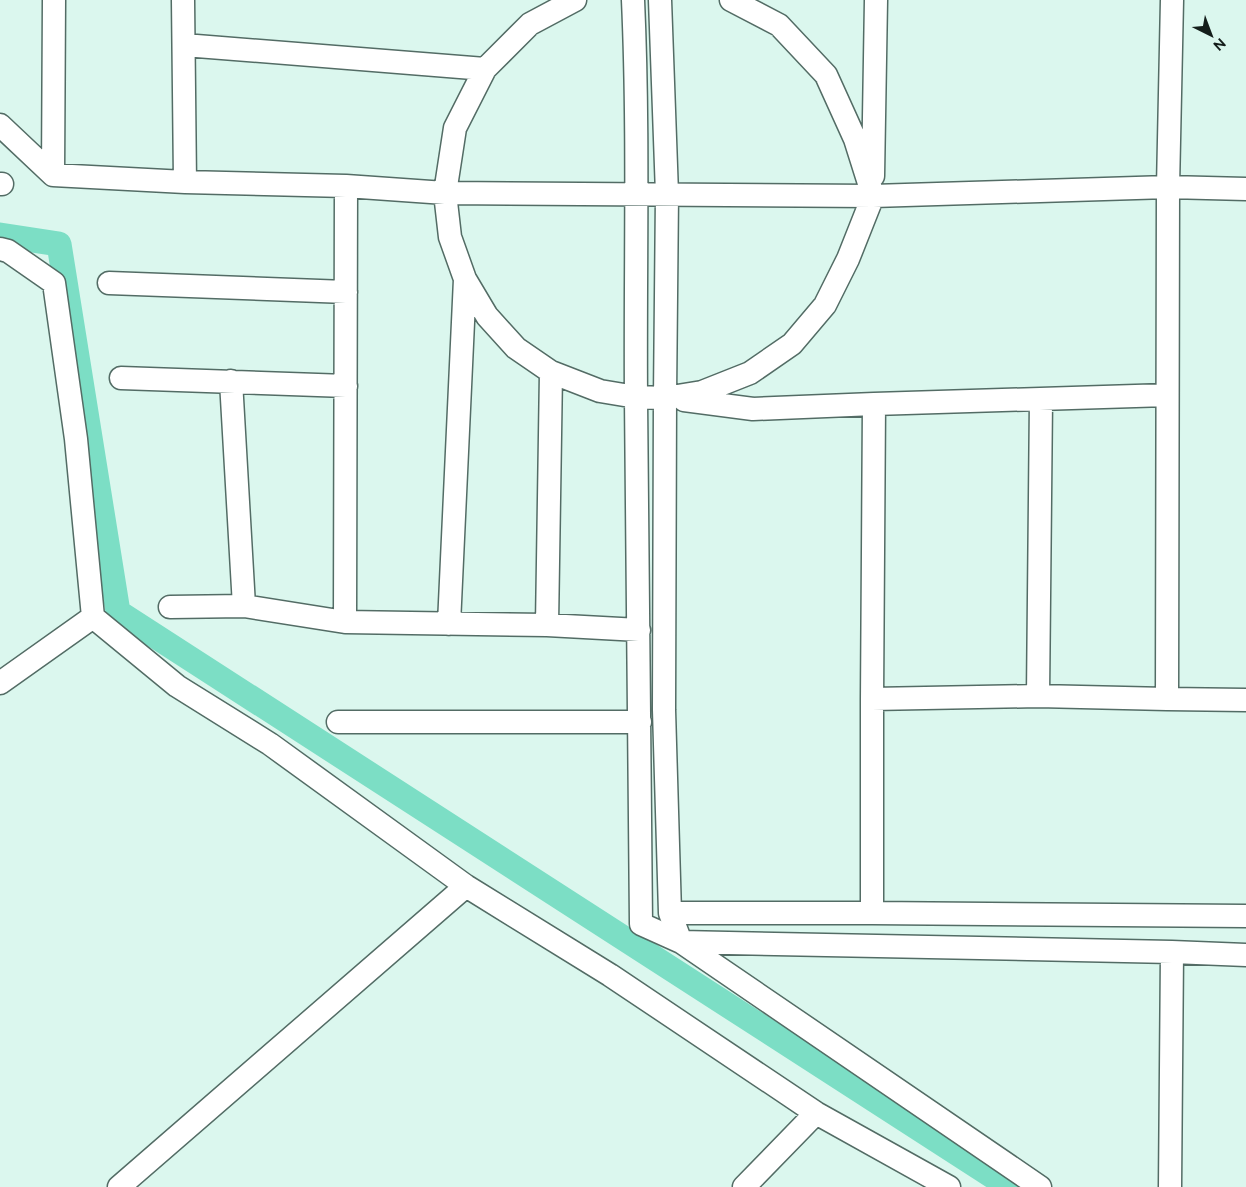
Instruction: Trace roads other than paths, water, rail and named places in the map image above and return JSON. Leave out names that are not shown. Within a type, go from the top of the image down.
[{"type":"street","points":[[53,175],[54,0]]},
{"type":"street","points":[[183,0],[185,182]]},
{"type":"street","points":[[575,0],[530,24],[485,69],[455,128],[445,193],[450,237],[464,279],[487,316],[516,348],[551,372],[600,391],[636,397],[665,398],[752,409],[1167,395]]},
{"type":"street","points":[[633,0],[636,71],[636,397],[641,924],[681,942],[1040,1187]]},
{"type":"street","points":[[660,0],[667,194],[664,710],[670,913],[681,942]]},
{"type":"street","points":[[731,0],[779,24],[826,75],[854,139],[873,196]]},
{"type":"street","points":[[665,398],[702,392],[750,373],[792,344],[825,305],[848,259],[873,196],[876,0]]},
{"type":"street","points":[[1167,699],[1168,187],[1172,0]]},
{"type":"street","points":[[184,45],[485,69]]},
{"type":"street","points":[[0,125],[53,175],[185,182],[346,186],[445,193],[873,196],[1168,187],[1246,189]]},
{"type":"street","points":[[345,622],[346,186]]},
{"type":"street","points":[[0,250],[8,251],[54,282],[76,440],[93,617],[177,686],[270,744],[466,886],[610,975],[816,1113],[949,1187]]},
{"type":"street","points":[[449,624],[464,279]]},
{"type":"street","points":[[109,283],[346,292]]},
{"type":"street","points":[[547,626],[551,372]]},
{"type":"street","points":[[121,378],[346,386]]},
{"type":"street","points":[[231,381],[244,606]]},
{"type":"street","points":[[1038,696],[1041,399]]},
{"type":"street","points":[[872,913],[874,404]]},
{"type":"street","points":[[170,607],[244,606],[345,622],[547,626],[638,630]]},
{"type":"street","points":[[0,683],[93,617]]},
{"type":"street","points":[[872,699],[1038,696],[1246,700]]},
{"type":"street","points":[[338,722],[640,722]]},
{"type":"street","points":[[120,1187],[466,886]]},
{"type":"street","points":[[670,913],[1246,916]]},
{"type":"street","points":[[681,942],[1246,955]]},
{"type":"street","points":[[1170,1187],[1172,952]]},
{"type":"street","points":[[744,1187],[816,1113]]},
{"type":"waterway","points":[[0,235],[59,244],[118,612],[997,1179],[1005,1187]]}]
